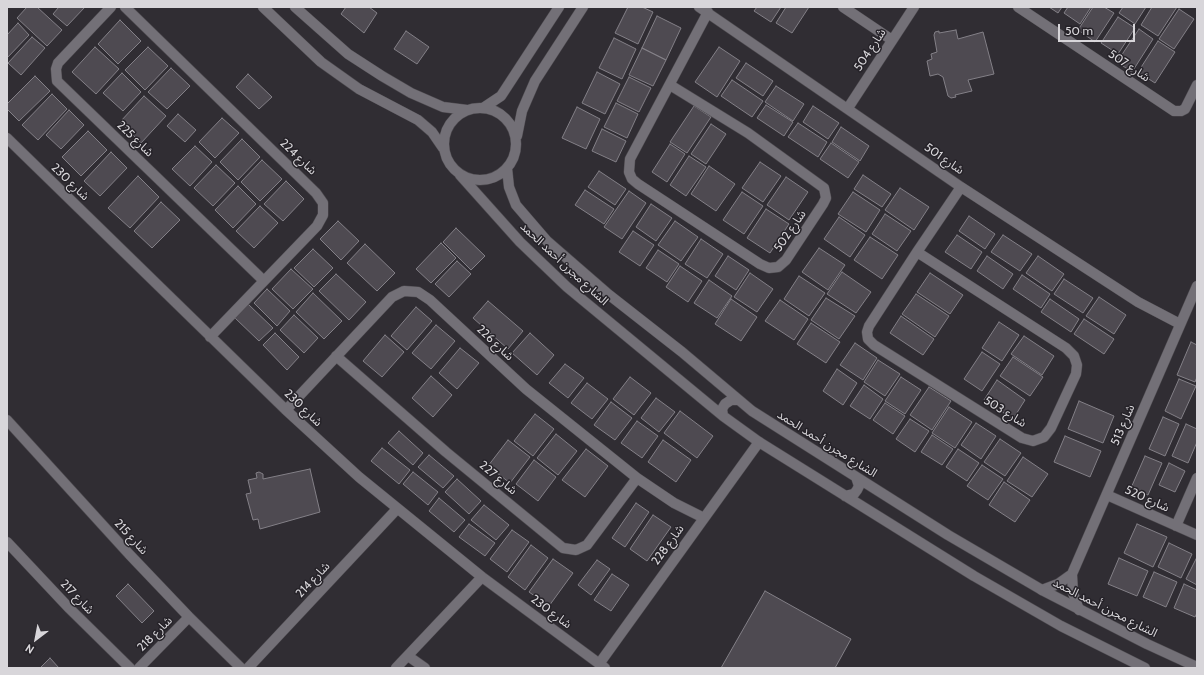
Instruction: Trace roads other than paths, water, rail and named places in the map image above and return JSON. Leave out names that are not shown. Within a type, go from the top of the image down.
[{"type":"street","name":"شارع 225","points":[[110,7],[58,63],[56,69],[57,81],[264,281]]},
{"type":"street","name":"شارع 224","points":[[125,7],[316,192],[323,203],[323,215],[321,221],[210,337]]},
{"type":"street","points":[[263,7],[321,62],[359,89],[418,120],[432,132],[443,148],[446,159],[452,168],[460,175],[470,180],[480,181],[490,180],[500,175],[508,168],[516,150],[516,140],[522,111],[530,91],[584,7]]},
{"type":"street","points":[[295,7],[348,54],[382,76],[443,107],[467,110],[483,108],[495,111],[506,118],[513,128],[516,140]]},
{"type":"street","points":[[483,108],[501,96],[559,7]]},
{"type":"street","points":[[843,7],[892,40]]},
{"type":"street","name":"شارع 504","points":[[848,108],[914,7]]},
{"type":"street","name":"شارع 507","points":[[1018,7],[1174,111],[1181,111],[1185,109],[1197,85]]},
{"type":"street","name":"شارع 502","points":[[670,85],[748,133],[824,188],[826,198],[823,204],[786,260],[778,267],[769,268],[760,264],[638,184],[630,175],[628,168],[630,159],[670,85],[703,10]]},
{"type":"street","name":"شارع 501","points":[[703,10],[848,108],[961,187],[1138,302],[1180,324]]},
{"type":"street","points":[[443,148],[444,136],[448,125],[460,113],[467,110]]},
{"type":"street","name":"شارع 230","points":[[7,138],[286,410],[396,510],[482,577],[602,666]]},
{"type":"street","name":"الشارع مجرن أحمد الحمد","points":[[508,168],[509,187],[516,205],[548,241],[592,282],[682,352],[737,400],[769,423],[948,535],[1042,590],[1146,644],[1197,667]]},
{"type":"street","name":"الشارع مجرن أحمد الحمد","points":[[460,175],[520,242],[567,287],[722,416],[759,442],[1017,602],[1099,646],[1145,668]]},
{"type":"street","name":"شارع 503","points":[[917,252],[1066,348],[1074,356],[1077,365],[1076,374],[1051,428],[1044,437],[1033,441],[1022,438],[874,345],[868,339],[867,332],[869,326],[917,252],[961,187]]},
{"type":"street","name":"شارع 513","points":[[1072,574],[1197,286]]},
{"type":"street","name":"شارع 226","points":[[286,410],[392,297],[404,291],[418,292],[430,300],[526,389],[637,478],[674,503],[704,518]]},
{"type":"street","name":"شارع 227","points":[[336,356],[446,452],[563,548],[576,550],[587,545],[637,478]]},
{"type":"street","points":[[722,416],[722,409],[725,404],[730,400],[737,400]]},
{"type":"street","name":"شارع 215","points":[[7,420],[189,618],[241,668]]},
{"type":"street","name":"شارع 228","points":[[602,666],[704,518],[759,442]]},
{"type":"street","points":[[845,496],[854,494],[857,490],[859,486],[856,477]]},
{"type":"street","name":"شارع 520","points":[[1176,526],[1197,478]]},
{"type":"street","name":"شارع 520","points":[[1107,495],[1197,535]]},
{"type":"street","name":"شارع 214","points":[[248,668],[396,510]]},
{"type":"street","name":"شارع 217","points":[[7,542],[69,608],[130,668]]},
{"type":"street","points":[[1042,590],[1058,584],[1072,574],[1074,593],[1079,610]]},
{"type":"street","points":[[396,668],[482,577]]},
{"type":"street","name":"شارع 218","points":[[139,668],[189,618]]},
{"type":"street","points":[[408,656],[425,668]]}]
